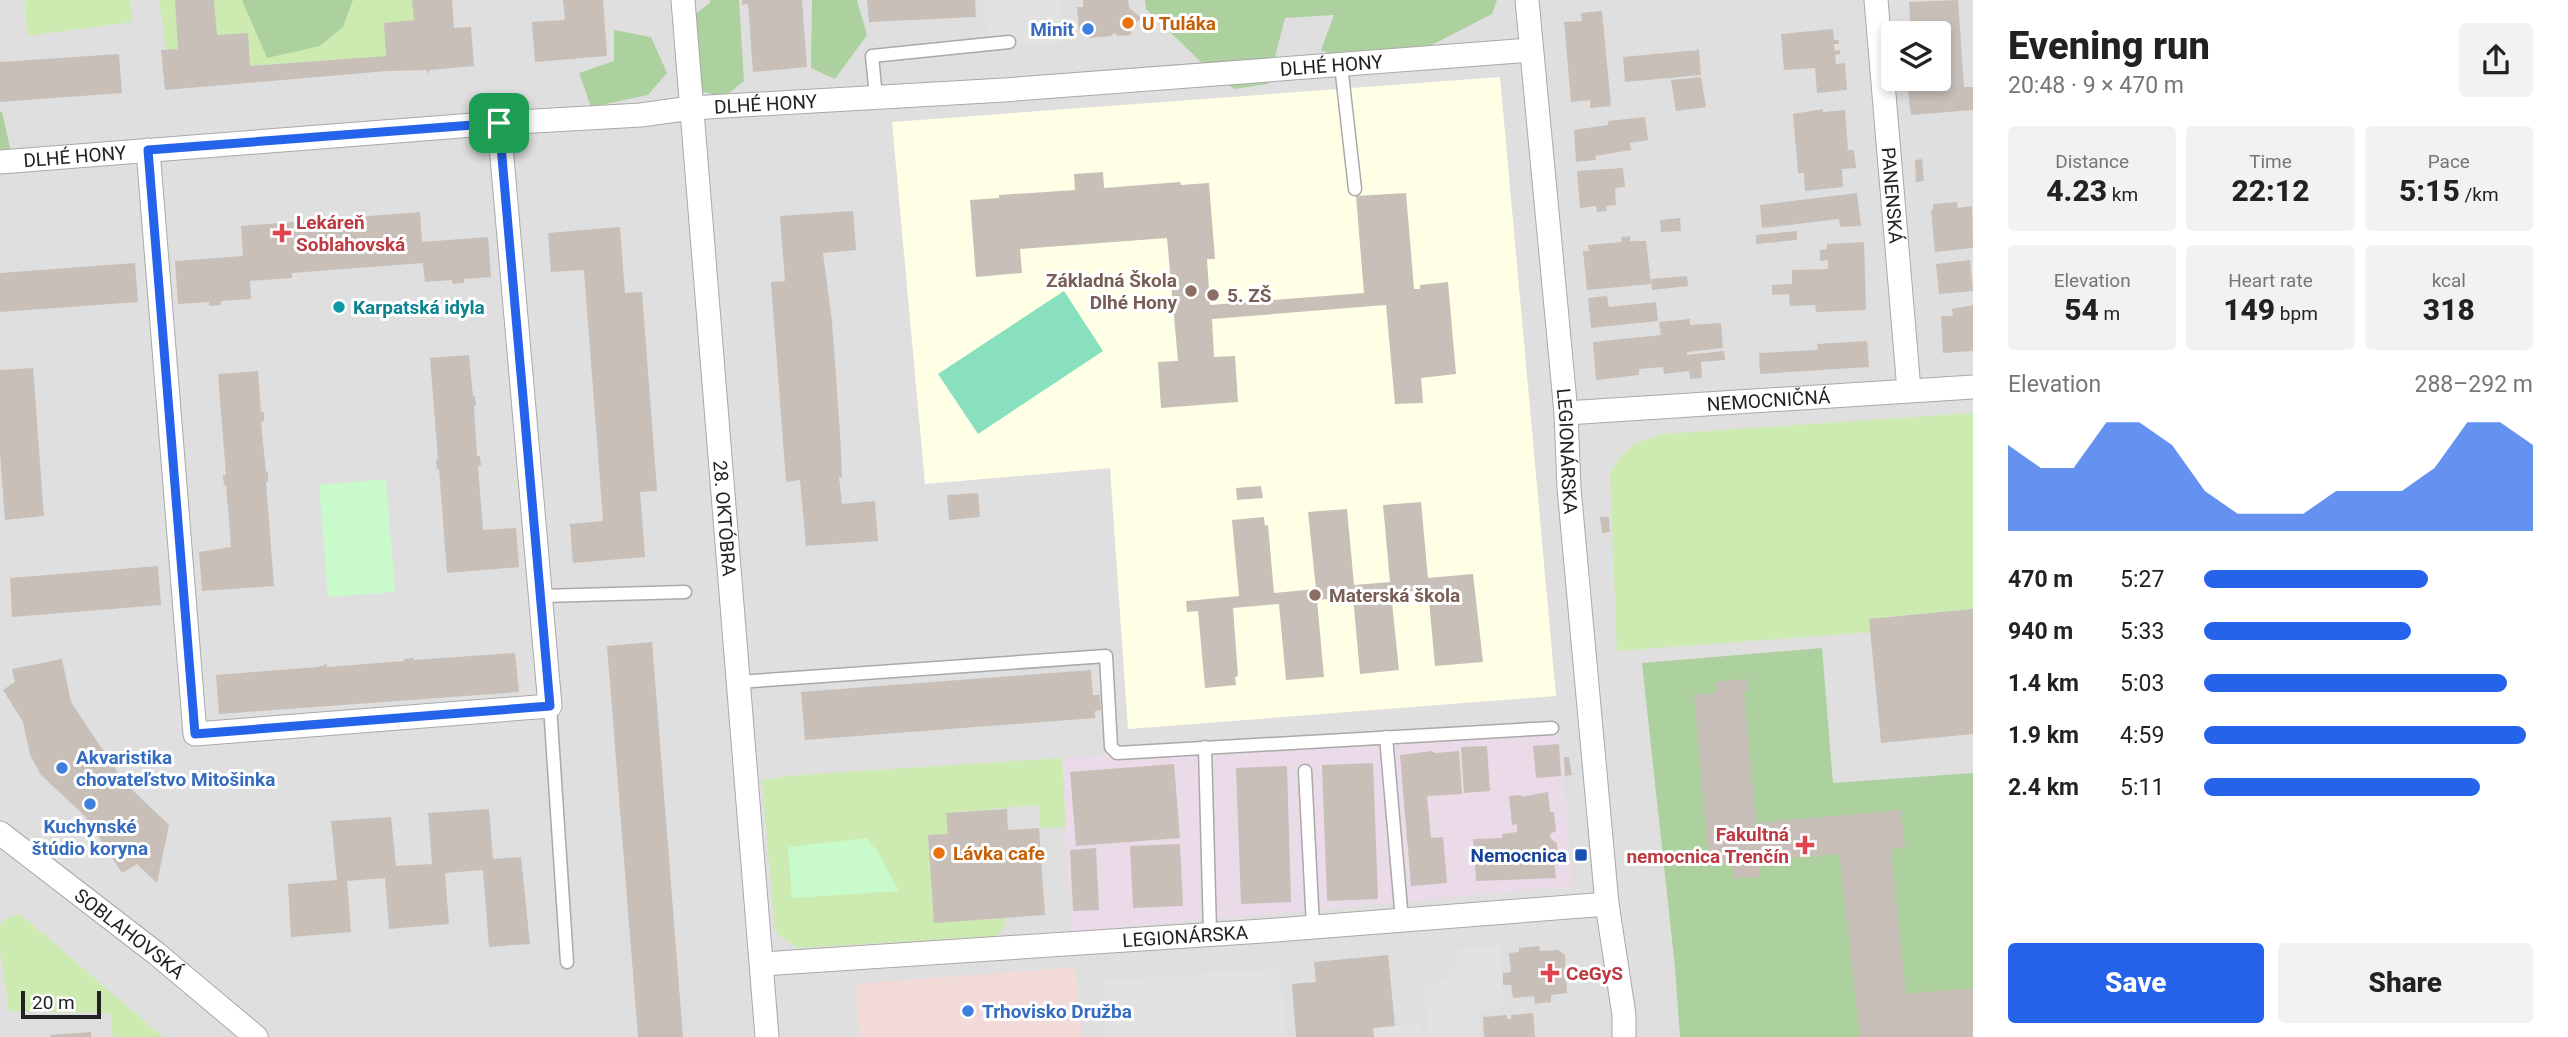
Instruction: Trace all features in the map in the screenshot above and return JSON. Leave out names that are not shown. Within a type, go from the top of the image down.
[{"type":"street","name":"28. OKTÓBRA","points":[[682,0],[767,1037]]},
{"type":"street","name":"LEGIONÁRSKA","points":[[1527,0],[1566,413],[1569,488],[1607,904],[1625,1037]]},
{"type":"street","name":"PANENSKÁ","points":[[1876,0],[1909,390]]},
{"type":"street","name":"DLHÉ HONY","points":[[0,162],[499,123],[641,115],[691,108],[1004,90],[1531,50]]},
{"type":"street","points":[[148,150],[195,734],[550,706],[499,123]]},
{"type":"street","name":"NEMOCNIČNÁ","points":[[1566,413],[1973,387]]},
{"type":"street","name":"SOBLAHOVSKÁ","points":[[0,833],[157,954],[256,1037]]},
{"type":"street","name":"LEGIONÁRSKA","points":[[762,964],[1607,904]]},
{"type":"lane","points":[[876,97],[872,56],[1009,42]]},
{"type":"lane","points":[[1341,65],[1355,189]]},
{"type":"lane","points":[[542,596],[685,592]]},
{"type":"lane","points":[[738,682],[1106,656],[1111,747],[1118,753],[1552,728]]},
{"type":"lane","points":[[550,706],[567,962]]},
{"type":"lane","points":[[1386,737],[1402,920]]},
{"type":"lane","points":[[1205,747],[1210,933]]},
{"type":"lane","points":[[1305,771],[1312,926]]},
{"type":"shaded area","points":[[0,0],[1973,0],[1973,1037],[0,1037]]},
{"type":"shaded area","points":[[984,0],[1061,0],[1063,42],[987,47]]},
{"type":"shaded area","name":"5. ZŠ","points":[[1500,77],[1556,696],[1128,729],[1110,468],[925,484],[892,122]]},
{"type":"shaded area","points":[[1559,730],[1572,886],[1071,932],[1062,758]]},
{"type":"shaded area","points":[[1499,945],[1505,1008],[1478,1011],[1481,1037],[1429,1037],[1423,984],[1447,981],[1446,968],[1456,967],[1454,950]]},
{"type":"shaded area","name":"Trhovisko Družba","points":[[1075,967],[1082,1037],[860,1037],[855,984]]},
{"type":"shaded area","points":[[1280,969],[1286,1037],[1106,1037],[1103,980]]},
{"type":"shaded area","points":[[1421,1024],[1422,1037],[1379,1037],[1378,1028]]},
{"type":"green space","points":[[25,0],[130,0],[132,22],[27,36]]},
{"type":"green space","points":[[159,0],[419,0],[425,54],[169,71]]},
{"type":"green space","points":[[242,0],[353,0],[343,27],[320,46],[267,58]]},
{"type":"green space","points":[[710,0],[739,0],[744,81],[724,97],[696,90],[691,17],[710,3]]},
{"type":"green space","points":[[812,0],[857,0],[867,35],[835,79],[811,68]]},
{"type":"green space","points":[[1145,0],[1497,0],[1492,14],[1377,73],[1321,50],[1334,15],[1285,18],[1268,84],[1234,89],[1201,62],[1146,9]]},
{"type":"green space","points":[[614,30],[651,37],[667,73],[648,95],[591,107],[579,73],[614,61]]},
{"type":"green space","points":[[2,112],[12,156],[0,157]]},
{"type":"green space","points":[[1064,291],[1103,351],[978,434],[938,374]]},
{"type":"green space","points":[[1973,413],[1973,609],[1870,619],[1871,632],[1617,651],[1610,474],[1631,447],[1664,434]]},
{"type":"green space","points":[[386,479],[395,592],[328,597],[319,485]]},
{"type":"green space","points":[[1822,648],[1833,783],[1973,773],[1973,1037],[1680,1037],[1642,663]]},
{"type":"green space","points":[[1062,758],[1066,827],[1039,828],[1039,805],[947,813],[948,834],[928,835],[934,922],[1005,918],[1003,928],[995,936],[798,948],[775,930],[762,780],[798,775]]},
{"type":"green space","points":[[867,838],[899,891],[792,898],[788,847]]},
{"type":"green space","points":[[20,914],[163,1037],[113,1037],[110,1013],[9,1011],[0,948],[0,925],[6,919]]},
{"type":"building","points":[[175,0],[214,0],[217,35],[248,33],[250,66],[386,56],[384,23],[414,20],[412,0],[452,0],[454,28],[471,27],[474,66],[430,70],[428,74],[427,70],[387,71],[165,90],[161,50],[178,49]]},
{"type":"building","points":[[563,0],[603,0],[607,56],[535,62],[532,22],[565,20]]},
{"type":"building","points":[[742,0],[802,0],[807,67],[753,72],[748,4],[742,5]]},
{"type":"building","points":[[867,0],[975,0],[976,17],[869,22]]},
{"type":"building","points":[[1083,0],[1128,0],[1129,8],[1142,18],[1130,27],[1131,35],[1118,36],[1114,33],[1111,36],[1090,38],[1079,29],[1077,7],[1083,7]]},
{"type":"building","points":[[1958,0],[1964,87],[1973,87],[1973,110],[1911,115],[1908,91],[1951,91],[1951,21],[1910,21],[1909,2]]},
{"type":"building","points":[[1602,11],[1611,106],[1590,108],[1590,100],[1571,102],[1564,22],[1582,21],[1581,13]]},
{"type":"building","points":[[1833,29],[1834,40],[1839,40],[1839,44],[1834,44],[1835,51],[1840,50],[1840,54],[1835,55],[1836,64],[1845,63],[1847,90],[1817,93],[1815,68],[1784,70],[1781,34]]},
{"type":"building","points":[[1699,50],[1701,75],[1625,82],[1623,57]]},
{"type":"building","points":[[119,54],[122,93],[0,102],[0,62]]},
{"type":"building","points":[[1701,77],[1706,107],[1676,111],[1671,80]]},
{"type":"building","points":[[1823,109],[1823,112],[1845,110],[1848,150],[1854,150],[1856,168],[1842,169],[1843,187],[1805,191],[1804,173],[1798,173],[1793,114]]},
{"type":"building","points":[[1645,117],[1648,140],[1630,143],[1631,150],[1595,156],[1596,160],[1576,162],[1574,130],[1608,125],[1608,121]]},
{"type":"building","points":[[1922,159],[1924,181],[1916,182],[1915,160]]},
{"type":"building","points":[[1623,168],[1625,187],[1615,188],[1616,205],[1606,206],[1607,211],[1597,212],[1596,206],[1580,208],[1577,171]]},
{"type":"building","name":"Základná Škola Dlhé Hony","points":[[1103,172],[1104,188],[1180,182],[1181,185],[1209,183],[1215,259],[1207,259],[1210,305],[1364,293],[1356,196],[1406,193],[1414,289],[1420,289],[1420,285],[1448,282],[1456,374],[1421,378],[1423,403],[1395,404],[1386,305],[1212,319],[1214,357],[1235,356],[1238,402],[1161,408],[1158,362],[1178,361],[1167,238],[1020,249],[1022,273],[976,277],[970,200],[999,198],[999,195],[1075,190],[1074,174]]},
{"type":"building","points":[[1857,193],[1861,226],[1840,227],[1839,219],[1762,228],[1760,205]]},
{"type":"building","points":[[1957,202],[1958,208],[1972,206],[1973,248],[1935,252],[1931,210],[1933,204]]},
{"type":"building","points":[[853,211],[856,250],[823,253],[832,322],[840,433],[842,478],[839,477],[842,504],[875,501],[878,541],[806,546],[800,480],[786,482],[771,282],[785,281],[780,216]]},
{"type":"building","points":[[420,212],[422,242],[488,237],[491,277],[464,279],[464,283],[453,284],[452,280],[425,282],[423,263],[292,273],[292,278],[250,281],[251,299],[221,301],[221,305],[209,306],[209,302],[178,304],[175,261],[243,256],[241,226]]},
{"type":"building","points":[[1680,218],[1681,231],[1661,232],[1660,220]]},
{"type":"building","points":[[620,227],[625,293],[642,292],[657,491],[640,492],[645,557],[573,563],[570,524],[603,521],[584,270],[551,272],[548,233]]},
{"type":"building","points":[[1797,231],[1797,240],[1756,244],[1756,235]]},
{"type":"building","points":[[1630,236],[1630,241],[1646,241],[1651,284],[1587,290],[1583,251],[1589,251],[1588,245],[1622,242],[1621,237]]},
{"type":"building","points":[[1864,242],[1866,310],[1816,312],[1815,305],[1790,306],[1789,294],[1772,295],[1772,285],[1792,284],[1792,270],[1828,269],[1828,260],[1820,261],[1820,250],[1827,249],[1827,244]]},
{"type":"building","points":[[1970,260],[1973,291],[1939,294],[1936,264]]},
{"type":"building","points":[[135,263],[138,302],[0,312],[0,273]]},
{"type":"building","points":[[1687,276],[1688,286],[1652,290],[1651,279]]},
{"type":"building","points":[[1607,296],[1609,307],[1656,302],[1658,321],[1591,328],[1588,298]]},
{"type":"building","points":[[1973,305],[1973,351],[1943,353],[1941,316],[1953,316],[1952,309]]},
{"type":"building","points":[[1690,319],[1690,325],[1721,323],[1723,348],[1687,352],[1687,355],[1724,351],[1725,360],[1701,362],[1702,378],[1690,379],[1689,371],[1664,374],[1663,367],[1639,369],[1639,375],[1596,380],[1593,342],[1661,335],[1659,322]]},
{"type":"building","points":[[1867,341],[1869,367],[1760,374],[1759,353],[1818,350],[1817,344]]},
{"type":"building","points":[[469,355],[476,406],[477,456],[480,456],[481,466],[478,466],[483,530],[516,528],[519,567],[447,573],[430,358]]},
{"type":"building","points":[[33,368],[44,516],[5,520],[0,453],[0,370]]},
{"type":"building","points":[[258,371],[261,412],[264,412],[264,421],[261,422],[268,472],[266,482],[274,586],[202,591],[199,552],[231,547],[223,475],[226,475],[218,374]]},
{"type":"building","points":[[1261,486],[1263,498],[1237,500],[1236,488]]},
{"type":"building","points":[[978,493],[980,517],[949,520],[947,495]]},
{"type":"building","name":"Materská škola","points":[[1421,502],[1428,578],[1473,574],[1483,662],[1435,666],[1428,590],[1391,593],[1399,670],[1360,674],[1353,597],[1317,600],[1324,677],[1286,680],[1279,604],[1233,608],[1238,676],[1235,677],[1236,685],[1205,688],[1198,611],[1187,612],[1186,601],[1239,596],[1232,520],[1264,517],[1265,526],[1268,525],[1274,593],[1316,589],[1308,512],[1347,509],[1354,585],[1390,582],[1383,505]]},
{"type":"building","points":[[1600,517],[1609,517],[1610,532],[1602,533]]},
{"type":"building","points":[[158,566],[161,605],[12,617],[10,578]]},
{"type":"building","points":[[1973,609],[1973,734],[1881,743],[1869,619]]},
{"type":"building","points":[[652,642],[683,1037],[638,1037],[607,646]]},
{"type":"building","points":[[515,653],[519,692],[219,714],[216,675],[327,664],[327,667],[414,658]]},
{"type":"building","points":[[62,659],[71,702],[124,782],[169,825],[157,883],[137,864],[122,873],[85,816],[41,775],[30,755],[23,722],[3,690],[15,682],[12,669]]},
{"type":"building","points":[[1091,670],[1093,695],[1100,695],[1101,710],[1095,711],[1095,718],[805,740],[801,692]]},
{"type":"building","points":[[1747,679],[1748,691],[1744,692],[1756,823],[1901,810],[1905,848],[1891,849],[1906,994],[1973,988],[1973,1037],[1860,1037],[1839,854],[1759,861],[1760,877],[1734,879],[1732,863],[1709,865],[1694,695],[1716,693],[1715,682]]},
{"type":"building","points":[[1559,744],[1561,776],[1536,778],[1533,746]]},
{"type":"building","points":[[1487,746],[1490,791],[1464,793],[1461,747]]},
{"type":"building","points":[[1459,751],[1462,794],[1427,796],[1431,838],[1443,837],[1447,883],[1411,886],[1400,755]]},
{"type":"building","points":[[1564,757],[1569,757],[1572,775],[1565,776]]},
{"type":"building","points":[[1373,763],[1378,899],[1327,901],[1322,765]]},
{"type":"building","points":[[1174,764],[1180,838],[1076,846],[1070,772]]},
{"type":"building","points":[[1287,766],[1291,902],[1241,904],[1236,768]]},
{"type":"building","points":[[1548,792],[1556,831],[1550,834],[1551,839],[1557,843],[1558,860],[1554,861],[1556,878],[1476,881],[1473,839],[1502,838],[1502,834],[1517,832],[1517,824],[1512,825],[1509,796],[1521,797]]},
{"type":"building","points":[[489,809],[493,859],[521,857],[530,944],[489,947],[483,870],[445,873],[449,924],[389,929],[385,878],[347,881],[351,932],[291,937],[288,884],[337,880],[331,821],[391,817],[396,866],[432,864],[428,813]]},
{"type":"building","points":[[1007,809],[1008,830],[1039,828],[1045,915],[934,923],[928,835],[948,834],[946,813]]},
{"type":"building","points":[[1180,844],[1183,906],[1133,908],[1130,846]]},
{"type":"building","points":[[1096,848],[1099,910],[1073,911],[1070,850]]},
{"type":"building","points":[[1539,946],[1540,951],[1558,950],[1565,955],[1567,993],[1551,995],[1551,1002],[1535,1004],[1534,996],[1513,998],[1511,985],[1503,985],[1503,973],[1511,972],[1509,953],[1519,952],[1519,948]]},
{"type":"building","points":[[1388,955],[1395,1026],[1373,1028],[1374,1037],[1296,1037],[1292,984],[1316,982],[1314,962]]},
{"type":"building","points":[[1533,1013],[1535,1037],[1484,1037],[1483,1017],[1507,1015],[1507,1019],[1511,1019],[1511,1015]]},
{"type":"building","points":[[91,1032],[91,1037],[50,1037],[50,1035]]},
{"type":"place","name":"U Tuláka","points":[[1128,23]]},
{"type":"place","name":"Minit","points":[[1088,29]]},
{"type":"place","name":"Lekáreň Soblahovská","points":[[282,233]]},
{"type":"place","name":"Základná Škola Dlhé Hony","points":[[1191,291]]},
{"type":"place","name":"5. ZŠ","points":[[1213,295]]},
{"type":"place","name":"Karpatská idyla","points":[[339,307]]},
{"type":"place","name":"Materská škola","points":[[1315,595]]},
{"type":"place","name":"Akvaristika chovateľstvo Mitošinka","points":[[62,768]]},
{"type":"place","name":"Kuchynské štúdio koryna","points":[[90,804]]},
{"type":"place","name":"Fakultná nemocnica Trenčín","points":[[1805,845]]},
{"type":"place","name":"Lávka cafe","points":[[939,853]]},
{"type":"place","name":"Nemocnica","points":[[1581,855]]},
{"type":"place","name":"CeGyS","points":[[1550,973]]},
{"type":"place","name":"Trhovisko Družba","points":[[968,1011]]},
{"type":"route","points":[[499,123],[550,706],[195,734],[148,150],[499,123]]}]
